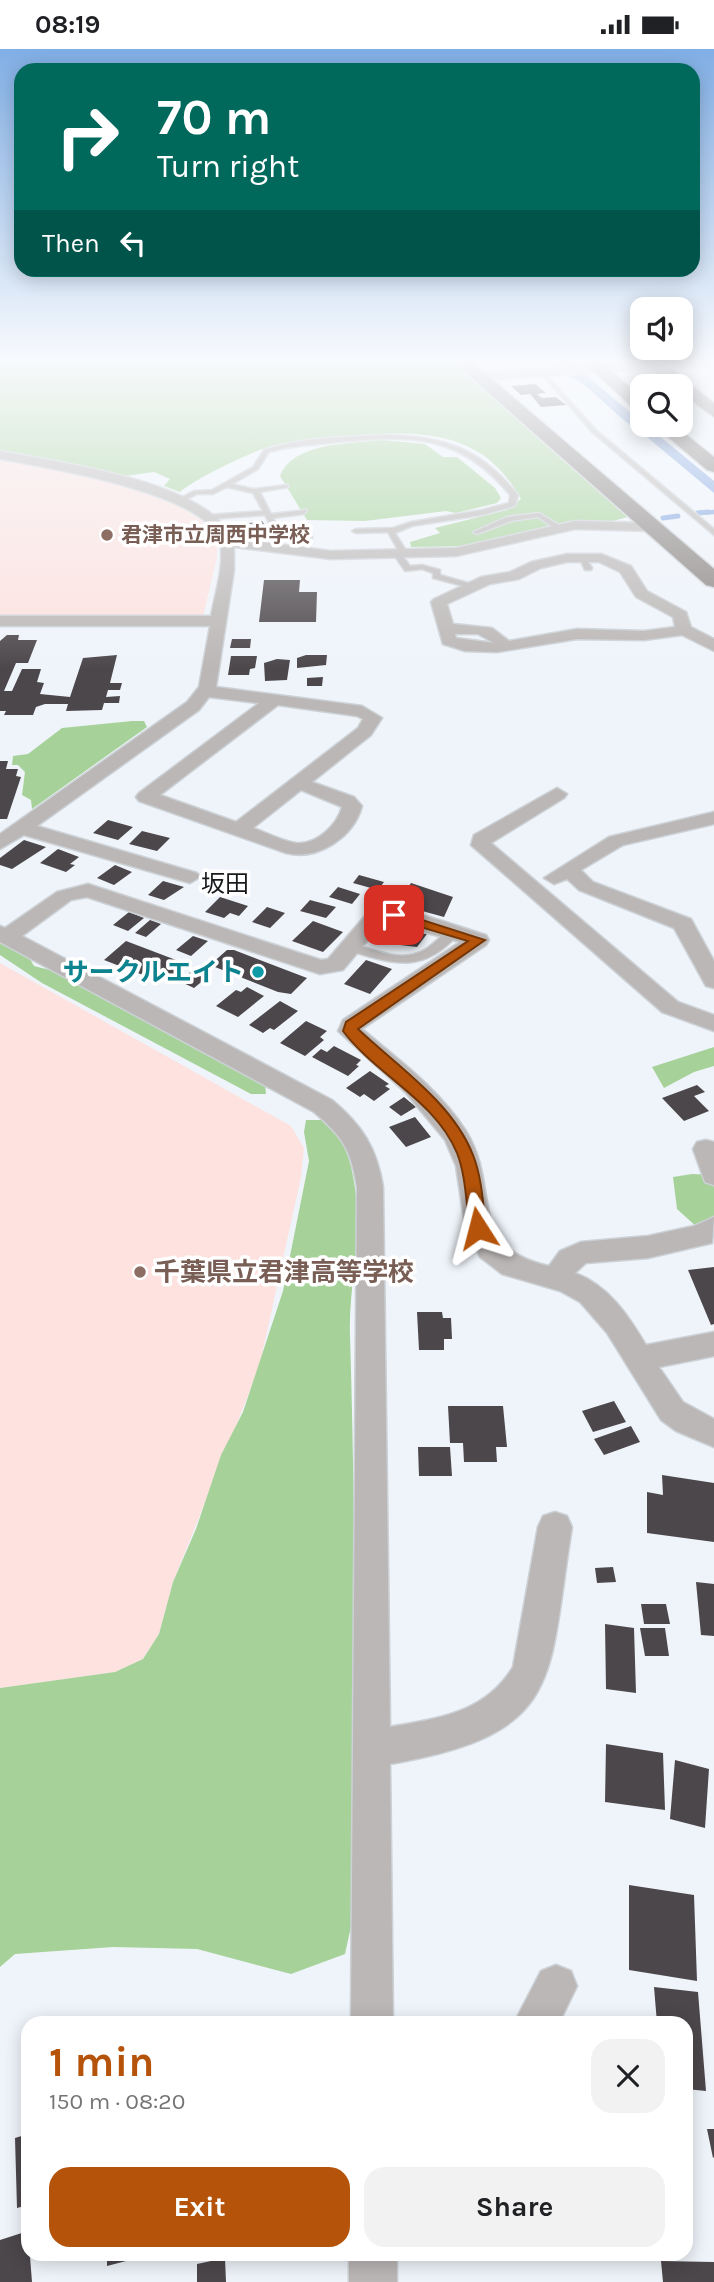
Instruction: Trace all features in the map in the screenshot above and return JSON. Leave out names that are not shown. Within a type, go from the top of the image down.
[{"type":"main road","points":[[577,461],[714,580]]},
{"type":"street","points":[[0,843],[193,706],[207,685],[228,543],[223,533],[208,517],[181,500],[92,473],[32,461]]},
{"type":"street","points":[[228,543],[312,554],[456,552],[559,528],[602,524],[651,527]]},
{"type":"street","points":[[559,528],[579,544],[582,561]]},
{"type":"street","points":[[684,629],[685,624],[680,615],[641,594],[621,565],[606,558],[536,565],[514,576],[490,578],[439,603],[449,641],[485,649],[576,633],[648,638],[684,629],[714,646]]},
{"type":"street","points":[[0,621],[218,621]]},
{"type":"street","points":[[207,685],[347,694]]},
{"type":"street","points":[[207,685],[274,700],[362,711],[373,718],[365,731],[239,829]]},
{"type":"street","points":[[274,700],[146,797],[293,849],[317,847],[347,821],[352,806],[299,783]]},
{"type":"street","points":[[557,794],[481,839],[488,851],[536,889],[670,1007],[714,1023]]},
{"type":"street","points":[[536,889],[616,841],[714,818]]},
{"type":"street","points":[[22,828],[190,877]]},
{"type":"street","points":[[569,869],[586,886],[683,924],[714,981]]},
{"type":"street","points":[[372,2016],[370,1187],[365,1150],[348,1126],[323,1106],[4,934],[64,895],[88,890],[320,967],[335,965],[379,915],[394,915],[478,940],[351,1025],[350,1031],[444,1117],[464,1152],[470,1169],[478,1228],[491,1251],[502,1261],[519,1269],[556,1278],[589,1293],[605,1310],[671,1410],[714,1433]]},
{"type":"street","points":[[706,1149],[714,1175]]},
{"type":"street","points":[[556,1278],[570,1259],[581,1253],[648,1247],[702,1235],[714,1227]]},
{"type":"street","points":[[637,1359],[714,1344]]},
{"type":"street","points":[[371,1749],[467,1731],[486,1722],[521,1692],[530,1673],[555,1527]]},
{"type":"street","points":[[540,2016],[556,1986]]},
{"type":"street","points":[[373,2261],[373,2282]]},
{"type":"lane","points":[[181,500],[197,492],[213,492],[261,461]]},
{"type":"lane","points":[[356,531],[393,530],[417,523],[457,519],[512,504],[513,495],[483,461]]},
{"type":"lane","points":[[630,461],[714,533]]},
{"type":"lane","points":[[226,485],[254,491],[286,486]]},
{"type":"lane","points":[[254,491],[279,535],[309,536]]},
{"type":"lane","points":[[208,517],[304,512]]},
{"type":"lane","points":[[457,519],[481,530],[510,519],[541,515],[559,528]]},
{"type":"lane","points":[[393,530],[391,533],[408,569],[422,567],[437,572],[436,576],[472,587]]},
{"type":"lane","points":[[351,947],[409,961],[430,955],[453,933]]},
{"type":"shaded area","name":"君津市立周西中学校","points":[[0,461],[88,476],[176,504],[201,520],[217,540],[217,557],[203,617],[0,618]]},
{"type":"shaded area","name":"千葉県立君津高等学校","points":[[0,963],[291,1126],[304,1148],[301,1177],[259,1368],[173,1582],[159,1634],[143,1659],[115,1672],[0,1688]]},
{"type":"green space","points":[[51,461],[235,461],[180,492],[164,486],[170,479],[154,472],[125,476]]},
{"type":"green space","points":[[292,461],[462,461],[495,488],[501,498],[497,503],[456,513],[446,511],[365,521],[307,520],[280,476]]},
{"type":"green space","points":[[491,461],[570,461],[631,516],[613,521],[580,521],[471,546],[411,547],[410,542],[440,533],[435,528],[507,510],[521,499]]},
{"type":"green space","points":[[144,721],[147,727],[32,809],[31,800],[22,795],[25,772],[18,765],[12,765],[13,756],[28,754],[62,728]]},
{"type":"green space","points":[[0,942],[27,954],[34,966],[54,971],[265,1084],[266,1094],[251,1094],[42,983],[0,955]]},
{"type":"green space","points":[[714,1047],[714,1066],[694,1072],[664,1088],[652,1067]]},
{"type":"green space","points":[[306,1120],[329,1120],[335,1129],[349,1160],[357,1207],[350,1318],[355,1908],[345,1954],[291,1974],[197,1949],[113,1947],[15,1954],[0,1967],[0,1688],[115,1672],[143,1659],[159,1634],[173,1582],[196,1529],[221,1455],[243,1412],[283,1291],[309,1161],[304,1132]]},
{"type":"green space","points":[[714,1175],[714,1236],[699,1229],[677,1209],[673,1177]]},
{"type":"building","points":[[262,521],[268,529],[254,531],[249,523]]},
{"type":"building","points":[[264,580],[300,580],[299,592],[317,592],[316,622],[259,622]]},
{"type":"building","points":[[7,635],[19,635],[18,640],[37,640],[28,663],[16,663],[4,691],[12,691],[22,669],[41,669],[37,682],[44,683],[40,694],[70,697],[83,658],[117,655],[110,683],[122,683],[120,690],[108,690],[106,697],[120,696],[119,703],[104,703],[102,710],[66,711],[68,704],[45,704],[36,707],[33,715],[4,715],[6,711],[0,711],[0,641]]},
{"type":"building","points":[[232,639],[251,639],[250,648],[230,648]]},
{"type":"building","points":[[327,655],[326,665],[297,668],[297,658]]},
{"type":"building","points":[[231,656],[257,656],[255,668],[250,669],[249,675],[228,675]]},
{"type":"building","points":[[277,659],[290,660],[287,680],[265,681],[264,663]]},
{"type":"building","points":[[323,677],[322,686],[307,686],[307,678]]},
{"type":"building","points":[[0,761],[8,761],[6,769],[18,769],[16,776],[21,777],[7,819],[0,819]]},
{"type":"building","points":[[108,820],[133,827],[118,840],[93,833]]},
{"type":"building","points":[[142,831],[170,838],[157,851],[129,844]]},
{"type":"building","points":[[24,840],[46,847],[12,869],[0,865],[0,858]]},
{"type":"building","points":[[58,849],[79,857],[70,864],[75,865],[66,872],[40,863]]},
{"type":"building","points":[[115,865],[132,872],[114,885],[97,878]]},
{"type":"building","points":[[359,875],[384,882],[378,890],[353,883]]},
{"type":"building","points":[[163,881],[184,887],[164,900],[148,895]]},
{"type":"building","points":[[411,883],[453,897],[444,917],[415,909],[423,899],[422,894],[407,889]]},
{"type":"building","points":[[338,887],[360,894],[352,904],[329,897]]},
{"type":"building","points":[[220,897],[248,906],[239,916],[230,913],[224,918],[205,912]]},
{"type":"building","points":[[310,900],[336,907],[326,918],[300,911]]},
{"type":"building","points":[[267,907],[285,913],[270,928],[252,922]]},
{"type":"building","points":[[129,912],[144,918],[128,931],[113,925]]},
{"type":"building","points":[[391,919],[402,922],[399,925],[427,934],[417,947],[392,944],[383,940],[392,928],[387,927]]},
{"type":"building","points":[[150,920],[161,924],[146,937],[135,933]]},
{"type":"building","points":[[313,921],[343,932],[323,952],[292,941]]},
{"type":"building","points":[[193,936],[208,941],[191,956],[176,950]]},
{"type":"building","points":[[126,941],[176,960],[168,967],[177,970],[172,975],[164,973],[156,980],[104,960]]},
{"type":"building","name":"サークルエイト","points":[[227,950],[234,950],[307,978],[291,994],[278,992],[210,965]]},
{"type":"building","points":[[366,960],[392,969],[370,994],[344,984]]},
{"type":"building","points":[[197,967],[211,974],[194,988],[179,981]]},
{"type":"building","points":[[247,987],[264,996],[238,1017],[216,1006],[236,990],[241,992]]},
{"type":"building","points":[[280,1001],[298,1011],[274,1030],[270,1028],[263,1033],[249,1025]]},
{"type":"building","points":[[306,1021],[327,1031],[320,1037],[324,1040],[305,1056],[280,1043]]},
{"type":"building","points":[[334,1046],[361,1060],[356,1065],[359,1066],[348,1076],[312,1057],[321,1049],[327,1052]]},
{"type":"building","points":[[370,1071],[389,1084],[385,1086],[390,1089],[374,1101],[364,1094],[360,1097],[346,1088]]},
{"type":"building","points":[[697,1085],[705,1092],[694,1096],[709,1111],[684,1121],[662,1098]]},
{"type":"building","points":[[404,1097],[416,1107],[401,1116],[389,1107]]},
{"type":"building","points":[[415,1117],[431,1137],[406,1147],[389,1127]]},
{"type":"building","points":[[714,1267],[714,1324],[711,1325],[688,1270]]},
{"type":"building","points":[[417,1312],[442,1312],[443,1318],[451,1318],[452,1339],[444,1339],[444,1350],[419,1350]]},
{"type":"building","points":[[614,1401],[626,1422],[593,1432],[582,1411]]},
{"type":"building","points":[[448,1406],[503,1406],[507,1447],[496,1447],[497,1462],[464,1462],[463,1443],[450,1443]]},
{"type":"building","points":[[631,1426],[640,1442],[604,1455],[594,1439]]},
{"type":"building","points":[[418,1447],[450,1447],[452,1476],[419,1476]]},
{"type":"building","points":[[662,1475],[714,1483],[714,1542],[647,1533],[647,1492],[663,1495]]},
{"type":"building","points":[[613,1567],[616,1582],[597,1583],[595,1568]]},
{"type":"building","points":[[696,1582],[714,1584],[714,1636],[701,1635]]},
{"type":"building","points":[[641,1604],[666,1604],[670,1624],[644,1624]]},
{"type":"building","points":[[605,1624],[634,1628],[636,1693],[606,1689]]},
{"type":"building","points":[[640,1628],[665,1628],[669,1656],[645,1656]]},
{"type":"building","points":[[606,1744],[663,1753],[665,1810],[605,1802]]},
{"type":"building","points":[[675,1760],[709,1769],[705,1828],[670,1819]]},
{"type":"building","points":[[629,1885],[694,1895],[697,1981],[629,1970]]},
{"type":"building","points":[[654,1987],[698,1992],[706,2091],[693,2090],[693,2016],[656,2016]]},
{"type":"building","points":[[707,2129],[714,2129],[713,2158]]},
{"type":"building","points":[[21,2136],[21,2207],[17,2208],[15,2138]]},
{"type":"building","points":[[21,2233],[21,2261],[30,2261],[32,2282],[0,2282],[0,2240]]},
{"type":"building","points":[[107,2261],[126,2261],[107,2266]]},
{"type":"building","points":[[225,2261],[226,2282],[197,2282],[197,2264]]},
{"type":"building","points":[[661,2261],[714,2262],[714,2282],[663,2282]]},
{"type":"waterway","points":[[681,461],[714,489]]},
{"type":"waterway","points":[[708,512],[698,513],[714,512]]},
{"type":"waterway","points":[[663,518],[678,516]]},
{"type":"place","name":"君津市立周西中学校","points":[[107,535]]},
{"type":"place","name":"サークルエイト","points":[[258,972]]},
{"type":"place","name":"千葉県立君津高等学校","points":[[140,1272]]},
{"type":"district","name":"坂田","points":[[225,884]]},
{"type":"route","points":[[394,915],[478,940],[351,1025],[350,1031],[444,1117],[464,1152],[470,1169],[478,1228]]}]
